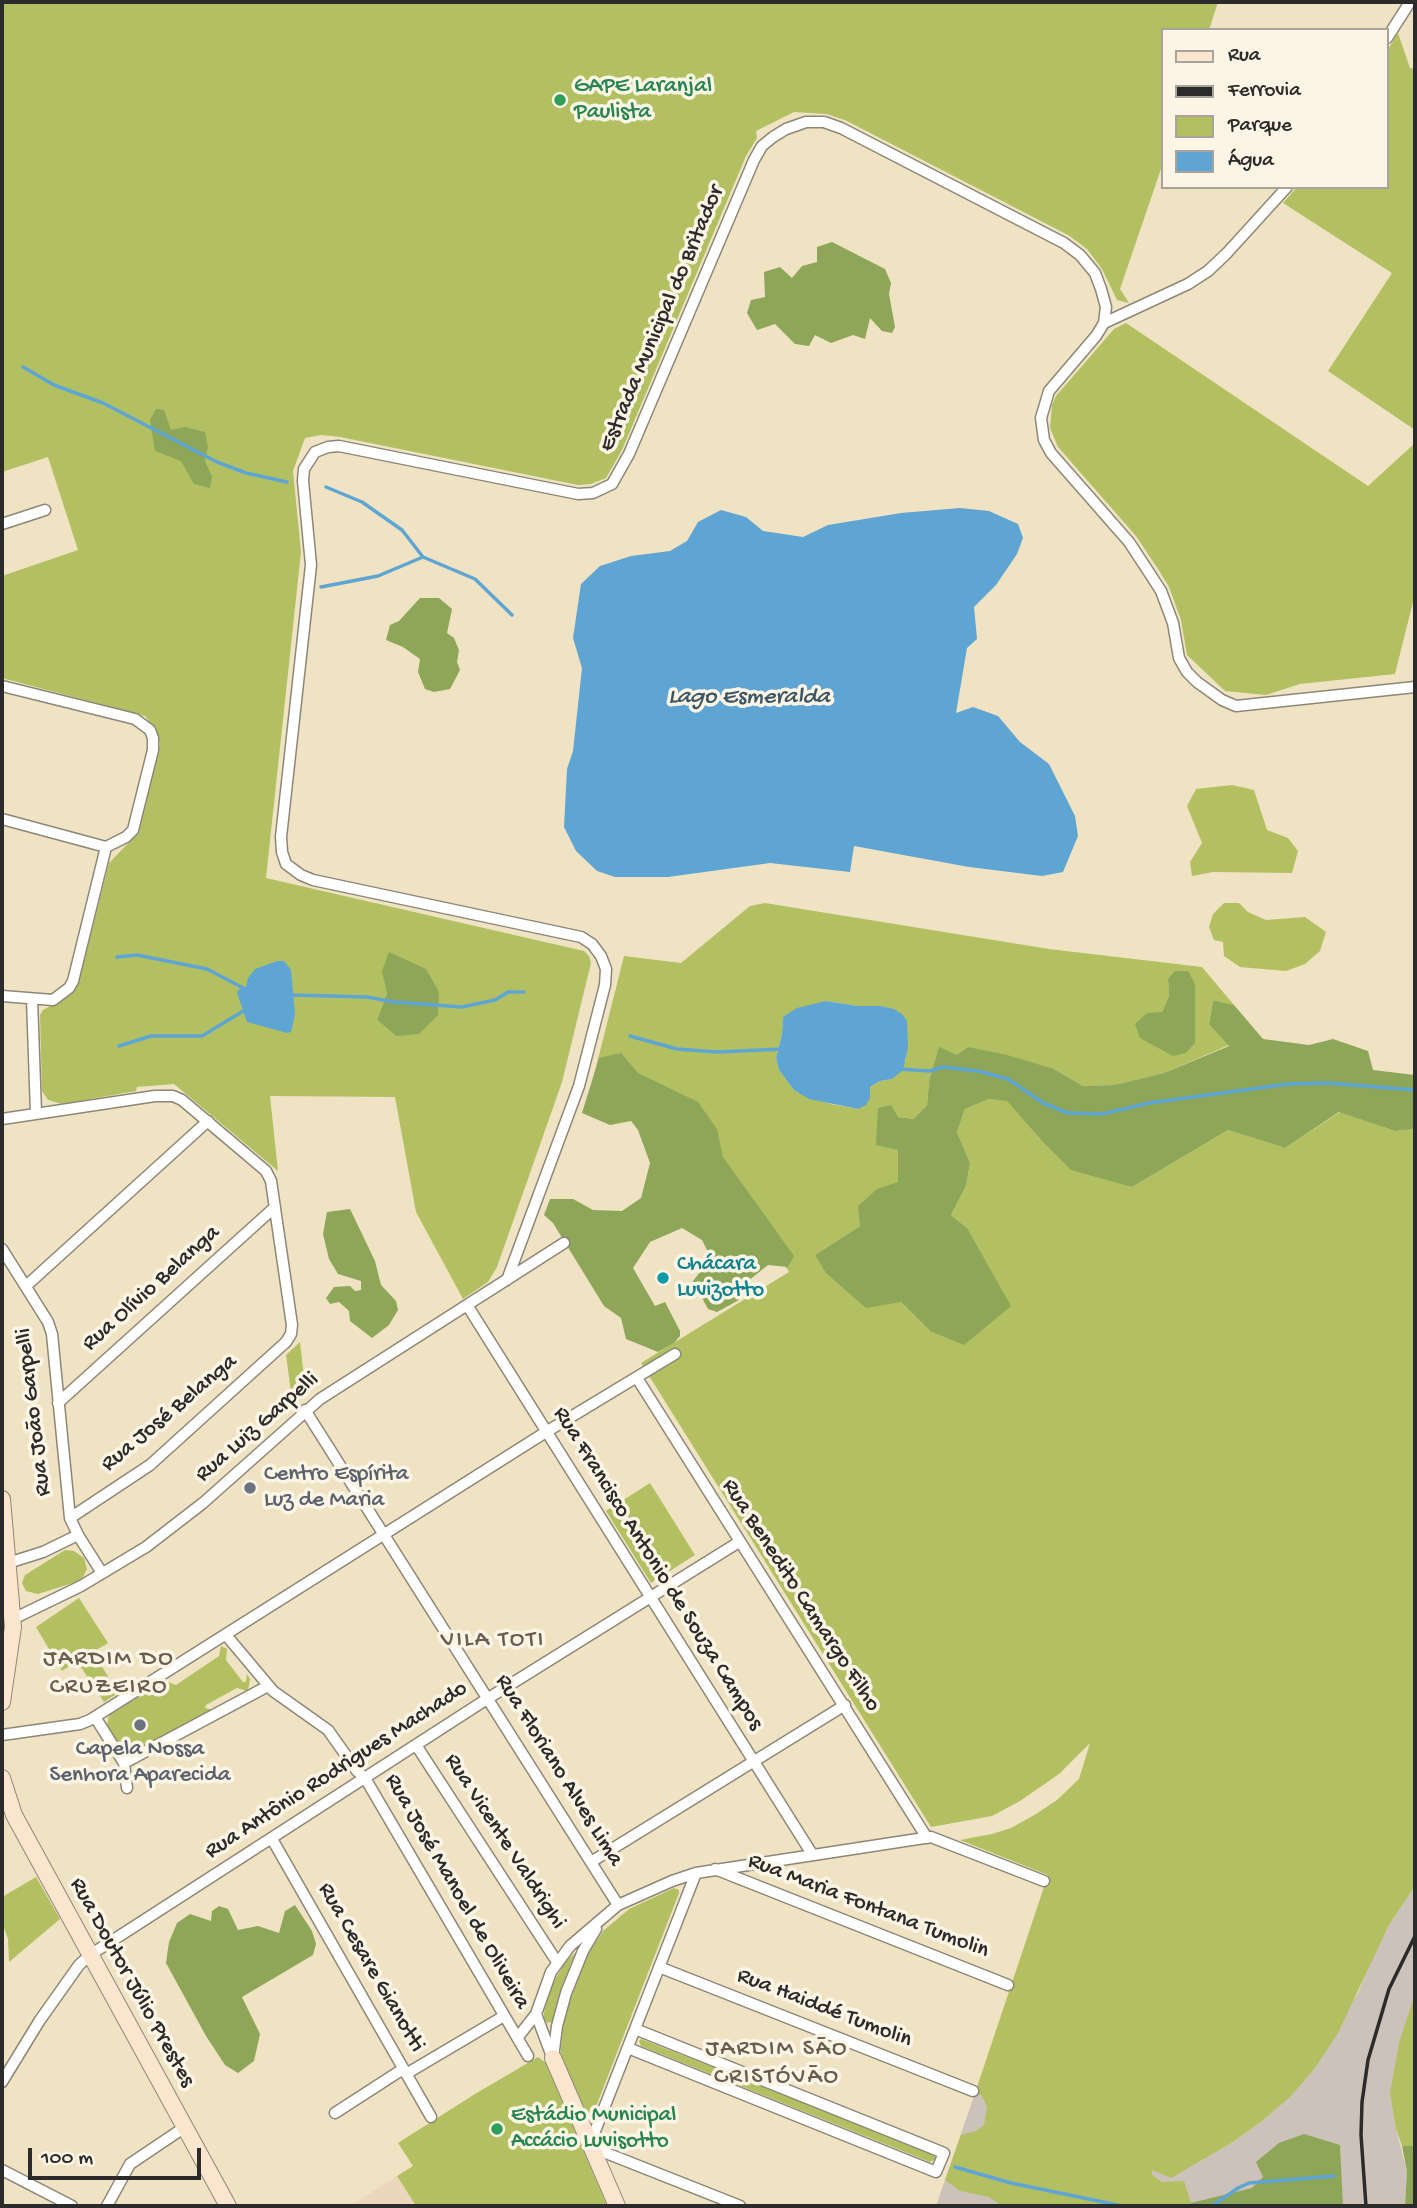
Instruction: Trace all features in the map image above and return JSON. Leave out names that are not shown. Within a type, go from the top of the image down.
[{"type":"street","points":[[1389,35],[1410,2]]},
{"type":"street","name":"Estrada Municipal do Britador","points":[[507,1280],[579,1086],[605,985],[606,969],[592,944],[581,937],[313,880],[286,864],[281,837],[311,565],[303,481],[304,469],[309,460],[315,452],[339,446],[578,494],[593,493],[612,484],[629,454],[754,160],[762,146],[773,137],[806,122],[824,122],[841,128],[1064,243],[1080,255],[1095,273],[1106,307],[1104,323]]},
{"type":"street","points":[[1285,189],[1208,271],[1188,284],[1104,323],[1049,391],[1041,418],[1044,440],[1051,453],[1129,542],[1152,577],[1167,605],[1179,657],[1187,672],[1208,692],[1236,706],[1415,687]]},
{"type":"street","points":[[2,524],[45,510]]},
{"type":"street","points":[[2,686],[135,719],[150,730],[153,738],[153,750],[132,830],[126,837],[106,847],[2,819]]},
{"type":"street","points":[[2,996],[53,1000],[62,995],[73,981],[106,847]]},
{"type":"street","points":[[32,999],[36,1114]]},
{"type":"street","points":[[2,1119],[163,1095],[182,1100],[266,1171],[271,1181],[275,1207]]},
{"type":"street","points":[[26,1286],[208,1121]]},
{"type":"street","name":"Rua José Belanga","points":[[70,1518],[150,1465],[286,1342],[292,1325],[275,1207]]},
{"type":"street","name":"Rua Olívio Belanga","points":[[58,1403],[275,1207]]},
{"type":"street","name":"Rua Luiz Garpelli","points":[[13,1619],[71,1591],[146,1547],[186,1517],[304,1410],[564,1243]]},
{"type":"street","name":"Rua João Garpelli","points":[[2,1249],[43,1311],[52,1334],[70,1518],[102,1573]]},
{"type":"street","name":"Rua Francisco Antonio de Souza Campos","points":[[467,1305],[812,1854]]},
{"type":"street","points":[[2,1735],[80,1724],[95,1717],[546,1432],[675,1354]]},
{"type":"street","name":"Rua Benedito Camargo Filho","points":[[637,1378],[929,1837]]},
{"type":"street","name":"Rua Floriano Alves Lima","points":[[304,1410],[618,1905]]},
{"type":"street","points":[[2,1499],[13,1619],[2,1702]]},
{"type":"street","points":[[8,1563],[43,1552],[78,1535]]},
{"type":"street","name":"Rua Antônio Rodrigues Machado","points":[[2,2082],[40,2021],[79,1965],[90,1955],[487,1699],[739,1542]]},
{"type":"street","name":"Rua José Manoel de Oliveira","points":[[226,1635],[268,1686],[328,1730],[365,1778],[526,2053],[545,2039]]},
{"type":"street","points":[[124,1763],[268,1686]]},
{"type":"street","points":[[591,1862],[845,1705]]},
{"type":"street","points":[[95,1717],[124,1763],[127,1788]]},
{"type":"street","name":"Rua Vicente Valdrighi","points":[[416,1745],[557,1962]]},
{"type":"street","name":"Rua Doutor Júlio Prestes","points":[[2,1778],[13,1815],[228,2206]]},
{"type":"street","points":[[518,2037],[536,2014],[545,1986],[557,1962],[618,1905],[672,1881],[712,1868],[929,1837],[1045,1881]]},
{"type":"street","name":"Rua Cesare Gianotti","points":[[272,1839],[431,2117]]},
{"type":"street","name":"Rua Maria Fontana Tumolin","points":[[712,1868],[1008,1985]]},
{"type":"street","points":[[591,2146],[696,1873]]},
{"type":"street","points":[[553,2058],[557,2026],[570,1979],[601,1921]]},
{"type":"street","name":"Rua Haiddé Tumolin","points":[[659,1967],[973,2091]]},
{"type":"street","points":[[536,2014],[617,2206]]},
{"type":"street","points":[[335,2113],[504,2015]]},
{"type":"street","points":[[628,2048],[936,2172],[944,2153],[635,2029]]},
{"type":"street","points":[[107,2206],[131,2164],[185,2127]]},
{"type":"street","points":[[591,2146],[740,2206]]},
{"type":"street","points":[[2,2170],[72,2206]]},
{"type":"shaded area","points":[[1415,1886],[1415,1994],[1396,2129],[1407,2171],[1405,2206],[936,2206],[975,2093],[1171,2177],[1233,2142],[1289,2097],[1358,1993],[1389,1925]]},
{"type":"shaded area","points":[[397,2176],[416,2206],[350,2206]]},
{"type":"green space","points":[[2,2],[1218,2],[1210,28],[1162,28],[1162,166],[1120,289],[1129,303],[1117,300],[1102,269],[1087,249],[1068,235],[845,120],[826,114],[794,112],[756,131],[757,138],[746,156],[622,450],[606,478],[591,484],[578,485],[340,437],[321,435],[305,438],[293,471],[301,552],[266,878],[584,951],[591,963],[562,1082],[497,1267],[488,1282],[463,1299],[416,1212],[395,1097],[270,1096],[278,1171],[174,1084],[137,1087],[136,1091],[62,1104],[48,1100],[42,1091],[40,1015],[43,1010],[70,995],[79,981],[109,863],[139,832],[160,744],[157,732],[145,716],[2,678],[2,576],[78,550],[48,457],[2,472]],"holes":[[[387,993],[396,1036],[377,1020]]]},
{"type":"green space","points":[[1398,33],[1410,68],[1415,69],[1415,430],[1328,371],[1392,273],[1283,203],[1295,189],[1389,189],[1389,48]]},
{"type":"green space","points":[[832,242],[885,269],[891,283],[889,294],[895,327],[892,333],[882,331],[870,318],[865,339],[853,335],[831,343],[815,335],[809,346],[795,344],[775,324],[757,330],[747,313],[751,300],[765,297],[764,272],[780,267],[792,278],[802,266],[817,262],[817,247]]},
{"type":"green space","points":[[1126,323],[1368,486],[1415,443],[1415,594],[1395,674],[1300,684],[1266,695],[1225,691],[1187,655],[1181,620],[1169,587],[1160,572],[1136,536],[1058,447],[1050,428],[1052,405],[1056,396],[1114,329]]},
{"type":"green space","points":[[156,409],[164,410],[171,430],[185,427],[205,432],[208,447],[205,461],[212,477],[210,488],[194,484],[181,461],[155,451],[150,420]]},
{"type":"green space","points":[[420,598],[439,598],[452,609],[447,633],[454,638],[459,650],[457,662],[460,670],[450,689],[434,692],[425,689],[418,672],[420,659],[403,647],[386,640],[390,625],[399,621]]},
{"type":"green space","points":[[1232,785],[1254,790],[1267,830],[1288,838],[1298,851],[1292,873],[1213,872],[1192,876],[1190,862],[1202,843],[1187,806],[1196,789]]},
{"type":"green space","points":[[765,903],[1049,949],[1202,967],[1234,1005],[1213,1000],[1209,1023],[1229,1045],[1164,1073],[1114,1085],[1083,1086],[1054,1069],[929,1082],[927,1105],[913,1119],[898,1117],[898,1183],[860,1226],[815,1255],[901,1302],[930,1331],[967,1228],[951,1215],[966,1186],[970,1163],[957,1132],[965,1109],[989,1099],[1007,1100],[1042,1141],[1132,1187],[1228,1130],[1285,1148],[1340,1112],[1395,1131],[1415,1129],[1415,1886],[1389,1925],[1338,2033],[1315,2068],[1290,2097],[1233,2142],[1171,2178],[1152,2170],[1152,2175],[1162,2182],[1184,2181],[1191,2203],[1189,2206],[1002,2206],[989,2197],[960,2191],[945,2180],[961,2135],[976,2131],[984,2125],[987,2107],[982,2096],[975,2093],[1048,1875],[960,1840],[1011,1828],[1057,1800],[1079,1779],[1090,1743],[1059,1774],[1020,1801],[992,1816],[931,1827],[641,1363],[789,1272],[676,1095],[594,1075],[624,956],[681,963],[750,906]],"holes":[[[1168,979],[1195,984],[1195,1042],[1186,1053],[1162,1012],[1169,996]],[[826,1001],[880,1006],[907,1021],[906,1060],[892,1079],[880,1081],[870,1087],[858,1109],[831,1104],[794,1090],[779,1070],[776,1058],[783,1017]]]},
{"type":"green space","points":[[1224,903],[1239,903],[1248,912],[1266,920],[1305,917],[1326,932],[1320,951],[1305,964],[1286,971],[1240,967],[1224,956],[1223,942],[1214,940],[1209,927],[1213,914]]},
{"type":"green space","points":[[389,952],[426,969],[439,992],[438,1015],[419,1034],[396,1036],[377,1020],[387,993],[382,971]]},
{"type":"green space","points":[[1175,971],[1188,971],[1195,984],[1195,1043],[1186,1053],[1173,1056],[1140,1038],[1135,1024],[1147,1013],[1162,1012],[1169,996],[1168,979]]},
{"type":"green space","points":[[1213,1000],[1234,1005],[1263,1039],[1309,1045],[1333,1039],[1368,1051],[1373,1070],[1415,1075],[1415,1129],[1395,1131],[1339,1112],[1285,1148],[1228,1130],[1132,1187],[1071,1170],[1007,1101],[989,1099],[965,1109],[957,1132],[970,1163],[966,1186],[951,1215],[967,1228],[1011,1306],[964,1345],[930,1331],[901,1302],[866,1308],[826,1273],[815,1255],[860,1226],[858,1206],[877,1189],[898,1182],[898,1150],[876,1145],[878,1108],[891,1105],[898,1117],[913,1119],[927,1105],[929,1082],[939,1047],[957,1055],[968,1047],[1007,1055],[1054,1069],[1083,1086],[1114,1085],[1164,1073],[1229,1046],[1209,1024]]},
{"type":"green space","points":[[621,1053],[638,1073],[698,1102],[717,1129],[723,1157],[794,1256],[788,1267],[768,1265],[748,1281],[739,1300],[717,1312],[708,1309],[693,1281],[711,1258],[702,1240],[682,1228],[650,1242],[633,1268],[655,1306],[665,1302],[680,1331],[680,1336],[674,1343],[658,1352],[626,1339],[621,1318],[604,1306],[553,1223],[544,1215],[550,1199],[573,1199],[593,1210],[622,1211],[641,1198],[650,1163],[638,1130],[631,1121],[610,1125],[582,1113],[599,1058]]},
{"type":"green space","points":[[350,1209],[375,1261],[381,1285],[396,1301],[398,1310],[389,1325],[372,1338],[350,1321],[349,1311],[339,1302],[330,1304],[326,1298],[334,1287],[350,1286],[355,1291],[361,1290],[361,1281],[338,1274],[329,1259],[323,1234],[327,1212]]},
{"type":"green space","points":[[300,1342],[306,1394],[293,1407],[286,1355]]},
{"type":"green space","points":[[650,1483],[695,1555],[651,1583],[606,1511]]},
{"type":"green space","points":[[65,1550],[74,1551],[84,1558],[87,1569],[83,1577],[76,1582],[38,1594],[26,1591],[22,1583],[25,1575]]},
{"type":"green space","points":[[79,1598],[108,1643],[93,1652],[118,1693],[104,1702],[77,1661],[62,1671],[36,1627]]},
{"type":"green space","points":[[221,1646],[227,1649],[226,1660],[243,1682],[246,1682],[247,1674],[250,1679],[248,1691],[237,1688],[206,1705],[205,1708],[214,1710],[128,1755],[125,1754],[107,1726],[109,1714],[165,1681],[176,1685],[219,1656]]},
{"type":"green space","points":[[36,1877],[60,1919],[9,1962],[8,1939],[2,1922],[2,1897]]},
{"type":"green space","points":[[674,1888],[679,1890],[679,1893],[592,2117],[588,2120],[560,2057],[564,2020],[571,1992],[584,1960],[603,1931],[629,1909]]},
{"type":"green space","points":[[295,1905],[312,1931],[316,1944],[313,1955],[242,1997],[260,2034],[254,2061],[238,2073],[225,2065],[206,2036],[166,1963],[169,1942],[177,1923],[190,1914],[211,1921],[212,1911],[219,1906],[228,1909],[238,1930],[258,1926],[279,1933],[285,1911]]},
{"type":"green space","points":[[575,1953],[552,2022],[547,2023],[544,2012],[552,1985],[565,1962]]},
{"type":"green space","points":[[1415,1994],[1415,2146],[1402,2146],[1390,2093],[1400,2039]]},
{"type":"green space","points":[[641,2039],[933,2154],[936,2159],[930,2162],[641,2046]]},
{"type":"green space","name":"Estádio Municipal Accácio Luvisotto","points":[[538,2057],[546,2063],[607,2206],[416,2206],[397,2176],[413,2166],[398,2143]]},
{"type":"green space","points":[[1304,2134],[1340,2145],[1343,2206],[1189,2206],[1191,2203],[1252,2188],[1263,2177],[1256,2162],[1279,2143]]},
{"type":"green space","points":[[1402,2146],[1415,2146],[1415,2206],[1405,2206],[1407,2171]]},
{"type":"water","name":"Lago Esmeralda","points":[[960,508],[989,511],[1018,524],[1023,538],[1017,554],[996,585],[974,607],[977,639],[967,648],[956,713],[973,707],[998,716],[1020,742],[1049,764],[1075,816],[1078,836],[1063,872],[1042,876],[969,867],[854,846],[850,872],[770,863],[668,877],[615,877],[597,871],[576,851],[564,827],[567,769],[573,751],[582,668],[573,638],[581,584],[600,566],[631,556],[670,551],[687,541],[698,522],[721,510],[746,517],[763,531],[803,537],[828,525],[901,513]]},
{"type":"water","points":[[284,961],[291,970],[295,1014],[291,1032],[287,1033],[247,1022],[237,993],[246,987],[248,978],[255,969]]},
{"type":"water","points":[[826,1001],[894,1009],[907,1021],[908,1048],[903,1070],[892,1079],[880,1081],[870,1087],[870,1098],[866,1105],[858,1109],[809,1099],[794,1090],[779,1070],[776,1058],[783,1017],[797,1008]]},
{"type":"waterway","points":[[23,367],[54,385],[103,403],[217,462],[246,473],[287,482]]},
{"type":"waterway","points":[[326,487],[362,502],[402,530],[423,557],[475,579],[512,615]]},
{"type":"waterway","points":[[321,587],[378,576],[423,557]]},
{"type":"waterway","points":[[117,957],[137,955],[207,969],[247,990]]},
{"type":"waterway","points":[[292,995],[367,997],[394,1002],[462,1007],[495,1000],[508,992],[524,992]]},
{"type":"waterway","points":[[119,1046],[151,1036],[202,1036],[245,1010]]},
{"type":"waterway","points":[[630,1036],[677,1049],[717,1052],[783,1049]]},
{"type":"waterway","points":[[900,1069],[929,1071],[943,1067],[978,1071],[1008,1079],[1045,1104],[1068,1113],[1102,1114],[1149,1103],[1288,1084],[1327,1083],[1415,1090]]},
{"type":"waterway","points":[[955,2167],[1011,2183],[1118,2205]]},
{"type":"waterway","points":[[1212,2206],[1249,2183],[1334,2176]]},
{"type":"railway","points":[[1366,2206],[1361,2135],[1368,2060],[1389,1989],[1415,1936]]},
{"type":"place","name":"GAPE Laranjal Paulista","points":[[560,100]]},
{"type":"place","name":"Chácara Luvizotto","points":[[663,1278]]},
{"type":"place","name":"Centro Espírita Luz de Maria","points":[[250,1488]]},
{"type":"place","name":"Capela Nossa Senhora Aparecida","points":[[140,1725]]},
{"type":"place","name":"Estádio Municipal Accácio Luvisotto","points":[[497,2129]]},
{"type":"district","name":"VILA TOTI","points":[[493,1641]]},
{"type":"district","name":"JARDIM DO CRUZEIRO","points":[[109,1674]]},
{"type":"district","name":"JARDIM SÃO CRISTÓVÃO","points":[[777,2064]]}]
